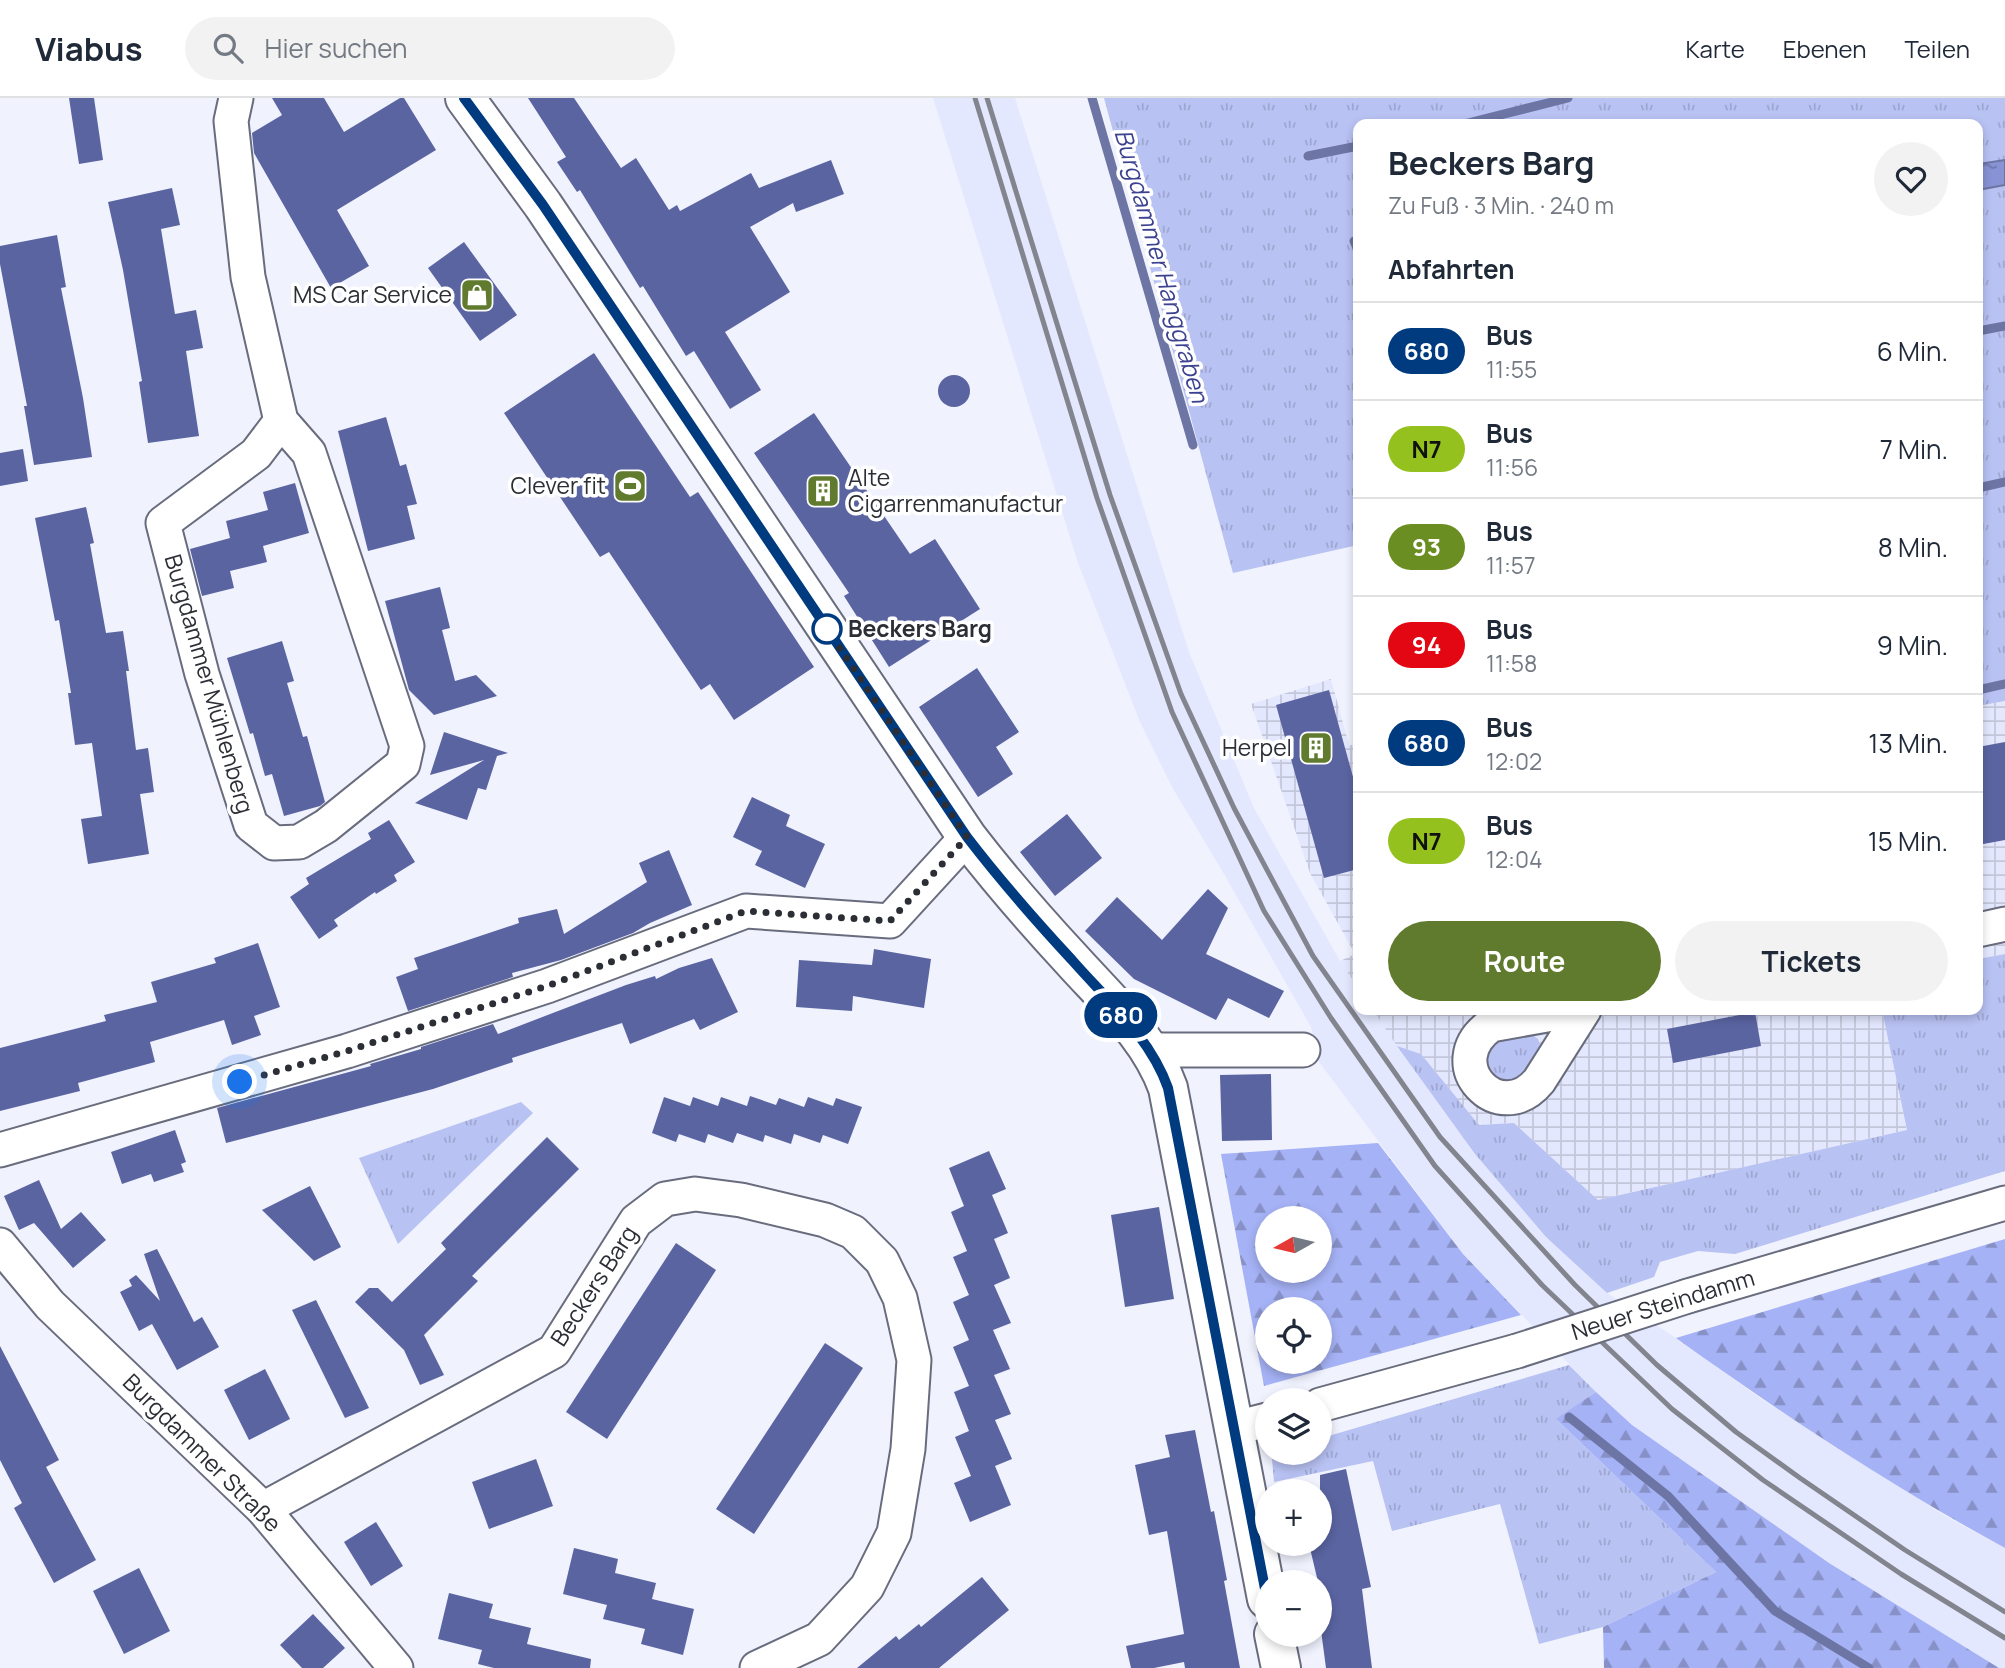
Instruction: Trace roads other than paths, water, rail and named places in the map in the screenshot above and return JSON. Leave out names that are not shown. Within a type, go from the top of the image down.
[{"type":"street","name":"Burgdammer Mühlenberg","points":[[236,98],[231,121],[248,277],[281,421],[309,453],[407,746],[403,764],[326,826],[299,842],[274,843],[251,825],[202,674],[163,523],[256,454],[281,421]]},
{"type":"street","points":[[464,98],[543,205],[967,837],[1007,889],[1134,1028],[1160,1067],[1168,1088],[1250,1424],[1264,1570]]},
{"type":"street","points":[[0,1150],[360,1047],[547,986],[746,911],[890,921],[967,837]]},
{"type":"street","points":[[1983,929],[2005,925]]},
{"type":"street","points":[[1546,1015],[1505,1022],[1480,1033],[1472,1044],[1469,1058],[1476,1082],[1484,1090],[1499,1097],[1517,1097],[1529,1091],[1539,1081],[1581,1015]]},
{"type":"street","points":[[1150,1050],[1303,1050]]},
{"type":"street","name":"Beckers Barg","points":[[263,1509],[554,1351],[636,1221],[665,1199],[695,1194],[741,1200],[825,1220],[853,1232],[881,1261],[900,1298],[914,1360],[908,1449],[894,1533],[867,1587],[819,1639],[757,1668]]},
{"type":"street","name":"Neuer Steindamm","points":[[1332,1402],[1517,1351],[1688,1296],[2005,1203]]},
{"type":"street","name":"Burgdammer Straße","points":[[0,1245],[50,1305],[263,1509],[396,1668]]},
{"type":"street","points":[[1277,1647],[1281,1668]]},
{"type":"water","points":[[2005,160],[2005,185],[1983,189],[1983,163]]},
{"type":"waterway","name":"Burgdammer Hanggraben","points":[[1092,98],[1193,445]]},
{"type":"waterway","points":[[1484,119],[1568,98]]},
{"type":"waterway","points":[[1308,156],[1353,147]]},
{"type":"waterway","points":[[1983,330],[2005,326]]},
{"type":"waterway","points":[[1983,487],[2005,482]]},
{"type":"waterway","points":[[1983,689],[2005,684]]},
{"type":"waterway","points":[[1569,1417],[1668,1496],[1775,1611],[1869,1668]]},
{"type":"railway","points":[[975,98],[1097,498],[1172,712],[1264,911],[1331,1018],[1435,1166],[1542,1285],[1672,1409],[1763,1480],[1901,1574],[2005,1638]]},
{"type":"railway","points":[[987,98],[1110,495],[1181,694],[1234,808],[1313,956],[1353,1013]]},
{"type":"railway","points":[[1354,1015],[1440,1137],[1575,1285],[1657,1365],[1736,1432],[1800,1478],[1905,1550],[2005,1612]]},
{"type":"place","name":"MS Car Service","points":[[477,295]]},
{"type":"place","name":"Clever fit","points":[[630,486]]},
{"type":"place","name":"Alte Cigarrenmanufactur","points":[[823,491]]},
{"type":"place","name":"Beckers Barg","points":[[827,629]]},
{"type":"place","name":"Herpel","points":[[1316,748]]}]
